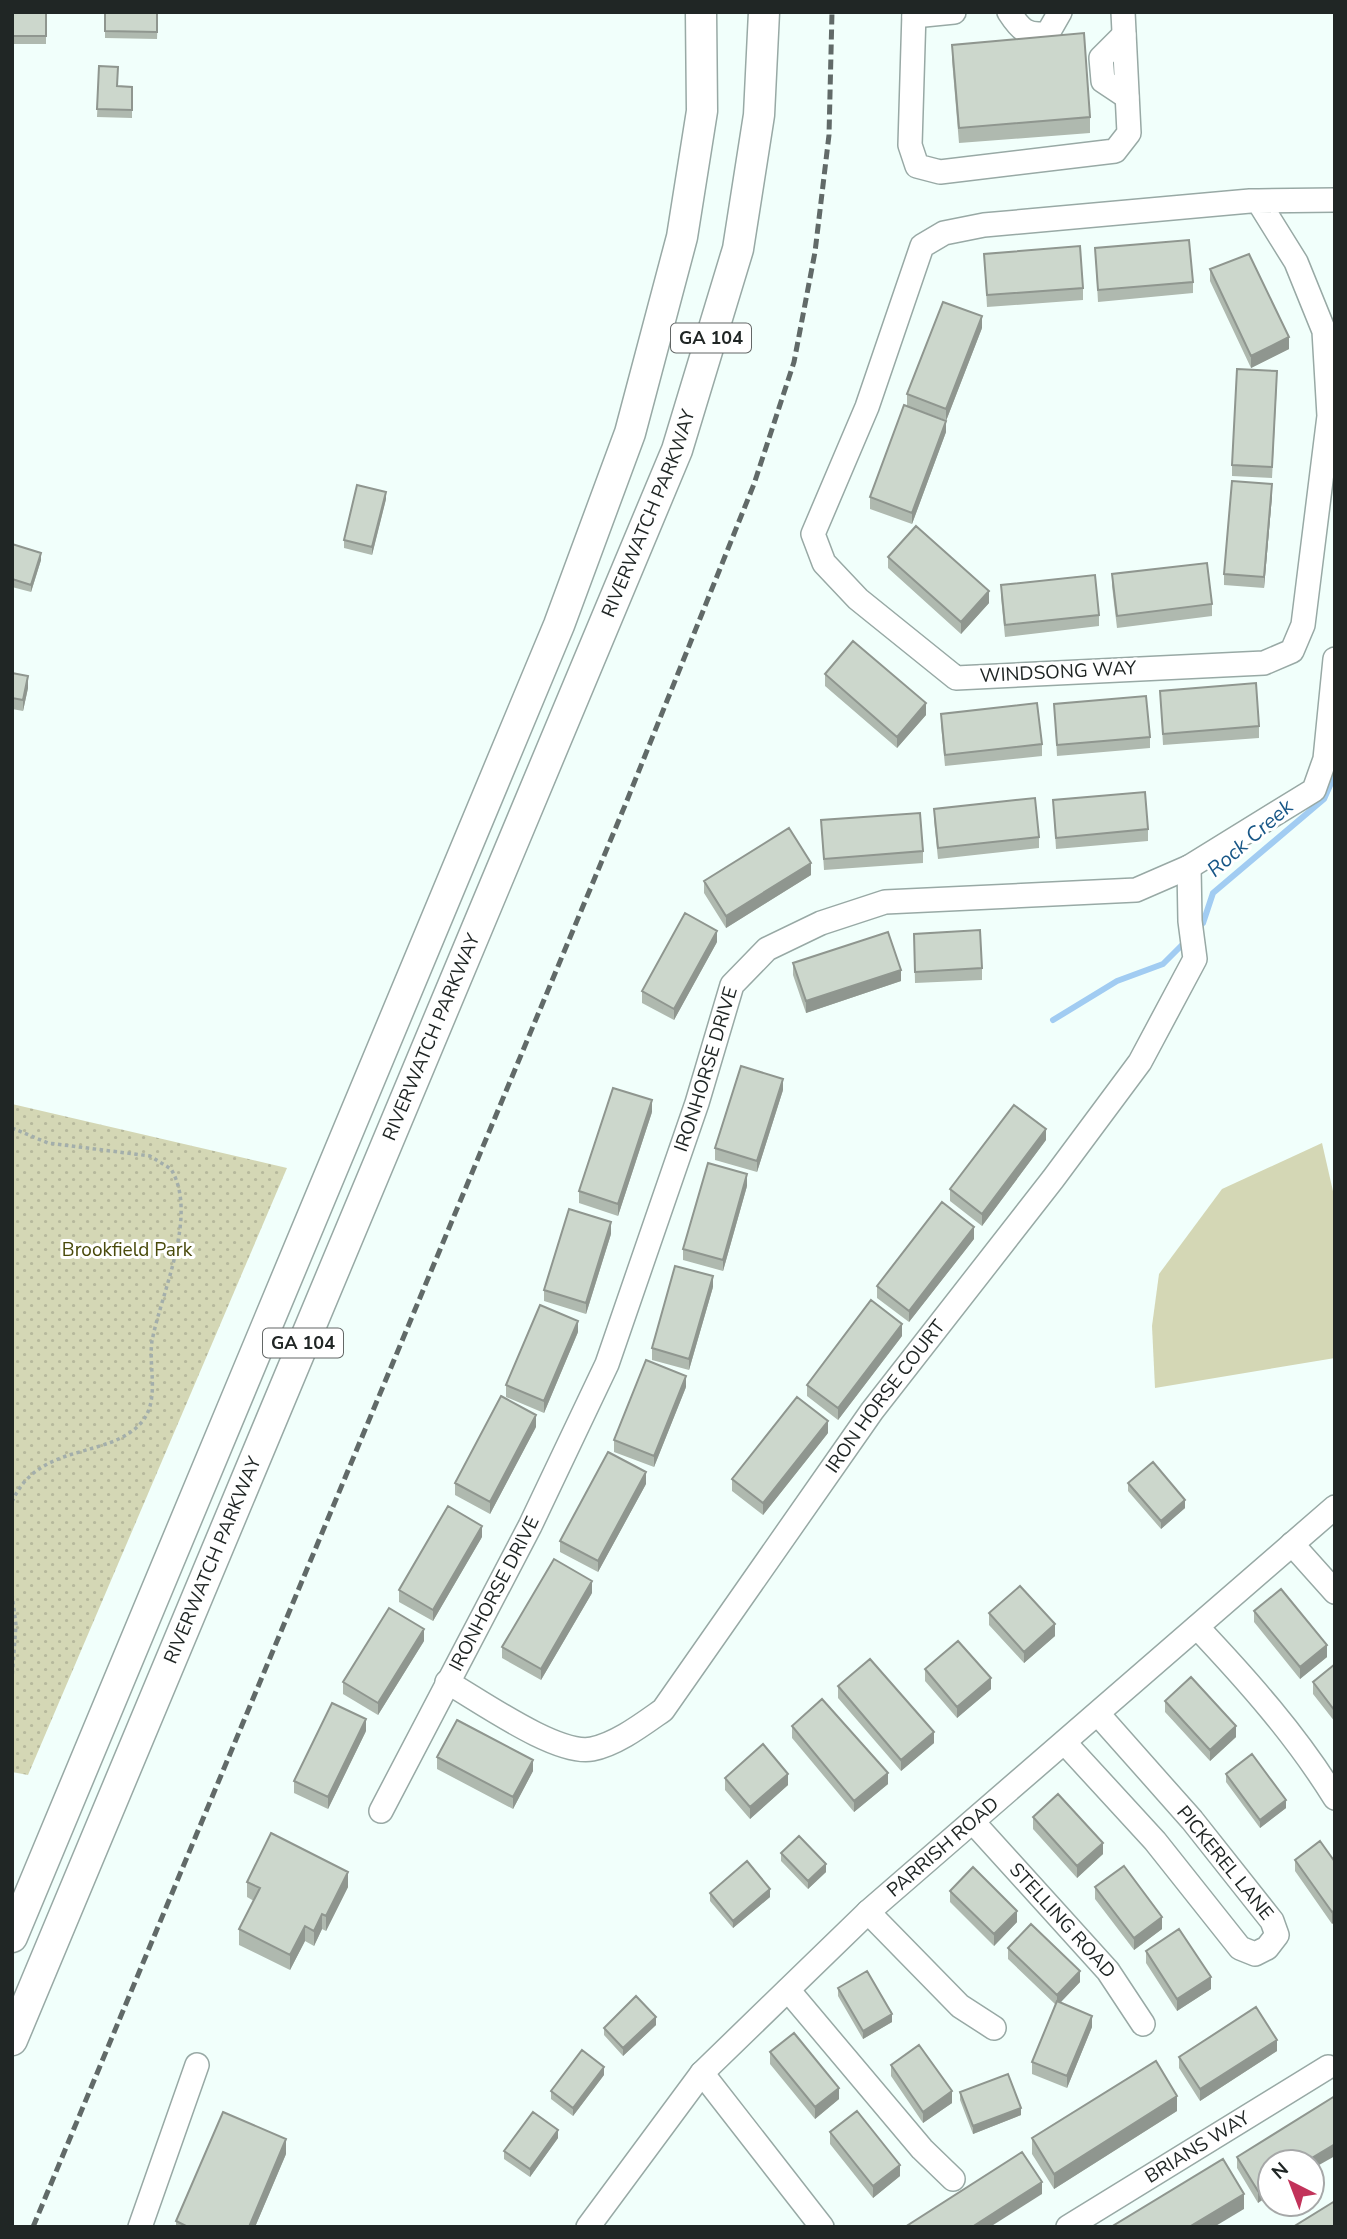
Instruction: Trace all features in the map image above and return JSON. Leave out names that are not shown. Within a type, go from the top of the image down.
[{"type":"main road","name":"RIVERWATCH PARKWAY","points":[[12,1937],[559,625],[630,433],[682,237],[702,111],[701,12]]},
{"type":"main road","name":"RIVERWATCH PARKWAY","points":[[12,2040],[677,450],[738,249],[759,115],[764,12]]},
{"type":"street","points":[[954,12],[914,14],[910,145],[917,166],[940,172],[1115,151],[1129,133],[1123,23]]},
{"type":"street","points":[[1009,12],[1019,28],[1034,36],[1048,33],[1060,12]]},
{"type":"street","name":"WINDSONG WAY","points":[[1258,201],[1296,262],[1324,331],[1329,416],[1304,625],[1292,650],[1264,663],[956,678],[858,599],[824,563],[813,534],[867,407],[922,246],[944,233],[985,225],[1258,201],[1335,200]]},
{"type":"street","name":"IRONHORSE DRIVE","points":[[381,1811],[530,1526],[607,1364],[697,1103],[732,985],[767,949],[821,923],[885,902],[1136,890],[1189,867],[1314,790],[1325,759],[1335,659]]},
{"type":"street","name":"IRON HORSE COURT","points":[[447,1682],[551,1742],[591,1749],[634,1730],[663,1710],[872,1411],[1053,1179],[1140,1062],[1195,959],[1190,921],[1189,867]]},
{"type":"street","name":"PARRISH ROAD","points":[[588,2227],[702,2073],[868,1912],[1335,1507]]},
{"type":"street","points":[[1292,1544],[1335,1592]]},
{"type":"street","points":[[1197,1627],[1247,1681],[1307,1753],[1335,1798]]},
{"type":"street","name":"PICKEREL LANE","points":[[1065,1743],[1155,1841],[1240,1948],[1255,1954],[1267,1948],[1277,1935],[1272,1921],[1192,1820],[1098,1714]]},
{"type":"street","name":"STELLING ROAD","points":[[973,1822],[1108,1971],[1143,2024]]},
{"type":"street","points":[[868,1912],[960,2006],[994,2028]]},
{"type":"street","points":[[788,1990],[922,2149],[953,2179]]},
{"type":"street","points":[[140,2227],[197,2065]]},
{"type":"street","name":"BRIANS WAY","points":[[1068,2227],[1328,2067]]},
{"type":"street","points":[[702,2073],[822,2227]]},
{"type":"path","points":[[12,1128],[48,1143],[150,1156],[171,1169],[179,1201],[178,1239],[152,1342],[151,1400],[144,1419],[118,1441],[90,1446],[56,1459],[25,1483],[12,1502]]},
{"type":"path","points":[[12,1594],[16,1625],[12,1679]]},
{"type":"green space","name":"Brookfield Park","points":[[12,1104],[287,1168],[28,1775],[12,1772]]},
{"type":"green space","points":[[1322,1143],[1335,1200],[1335,1358],[1155,1388],[1152,1326],[1159,1274],[1222,1189]]},
{"type":"building","points":[[12,12],[46,12],[46,36],[12,36]]},
{"type":"building","points":[[105,12],[157,12],[157,32],[105,31]]},
{"type":"building","points":[[1084,33],[1090,117],[959,128],[952,45]]},
{"type":"building","points":[[99,66],[118,67],[117,86],[132,87],[132,110],[97,109]]},
{"type":"building","points":[[1189,240],[1193,282],[1098,290],[1095,248]]},
{"type":"building","points":[[1080,246],[1083,288],[987,295],[984,254]]},
{"type":"building","points":[[1249,254],[1289,337],[1251,356],[1210,269]]},
{"type":"building","points":[[943,302],[982,316],[946,409],[907,394]]},
{"type":"building","points":[[1237,369],[1277,371],[1272,467],[1232,465]]},
{"type":"building","points":[[904,405],[946,421],[912,513],[870,497]]},
{"type":"building","points":[[1232,481],[1272,484],[1264,577],[1224,574]]},
{"type":"building","points":[[357,485],[386,492],[372,547],[344,540]]},
{"type":"building","points":[[916,526],[989,591],[961,622],[888,557]]},
{"type":"building","points":[[12,544],[41,553],[31,585],[12,579]]},
{"type":"building","points":[[1207,563],[1212,604],[1117,616],[1112,574]]},
{"type":"building","points":[[1095,575],[1099,615],[1005,625],[1001,585]]},
{"type":"building","points":[[853,641],[926,703],[897,737],[825,674]]},
{"type":"building","points":[[12,673],[28,676],[23,700],[12,698]]},
{"type":"building","points":[[1256,683],[1259,726],[1163,734],[1160,691]]},
{"type":"building","points":[[1146,696],[1150,737],[1057,745],[1054,704]]},
{"type":"building","points":[[1037,703],[1042,744],[945,755],[941,714]]},
{"type":"building","points":[[1145,792],[1148,829],[1056,838],[1053,800]]},
{"type":"building","points":[[1035,798],[1039,837],[938,848],[934,809]]},
{"type":"building","points":[[920,813],[923,851],[824,859],[821,820]]},
{"type":"building","points":[[789,828],[811,863],[726,916],[704,881]]},
{"type":"building","points":[[685,913],[717,931],[674,1009],[642,991]]},
{"type":"building","points":[[980,930],[982,968],[915,972],[914,934]]},
{"type":"building","points":[[888,932],[901,970],[806,1001],[793,963]]},
{"type":"building","points":[[741,1066],[783,1079],[757,1161],[715,1148]]},
{"type":"building","points":[[613,1088],[652,1100],[618,1204],[579,1191]]},
{"type":"building","points":[[1014,1105],[1046,1129],[982,1214],[950,1189]]},
{"type":"building","points":[[708,1163],[747,1174],[723,1260],[683,1249]]},
{"type":"building","points":[[942,1202],[974,1227],[909,1311],[877,1286]]},
{"type":"building","points":[[569,1209],[611,1222],[586,1303],[544,1290]]},
{"type":"building","points":[[675,1266],[713,1276],[689,1359],[652,1348]]},
{"type":"building","points":[[871,1300],[902,1324],[838,1408],[807,1385]]},
{"type":"building","points":[[540,1305],[578,1321],[544,1401],[506,1385]]},
{"type":"building","points":[[646,1360],[686,1376],[654,1456],[614,1440]]},
{"type":"building","points":[[501,1396],[536,1415],[490,1502],[455,1483]]},
{"type":"building","points":[[797,1397],[828,1421],[763,1503],[732,1479]]},
{"type":"building","points":[[608,1452],[646,1472],[598,1561],[560,1541]]},
{"type":"building","points":[[1153,1462],[1185,1500],[1161,1521],[1128,1483]]},
{"type":"building","points":[[448,1506],[482,1526],[433,1610],[399,1590]]},
{"type":"building","points":[[554,1559],[592,1581],[541,1669],[502,1647]]},
{"type":"building","points":[[1020,1586],[1055,1624],[1024,1652],[989,1613]]},
{"type":"building","points":[[1281,1589],[1327,1645],[1300,1667],[1254,1611]]},
{"type":"building","points":[[389,1608],[424,1629],[378,1703],[343,1682]]},
{"type":"building","points":[[958,1641],[991,1678],[957,1707],[925,1669]]},
{"type":"building","points":[[870,1659],[934,1732],[901,1760],[838,1686]]},
{"type":"building","points":[[1335,1664],[1335,1711],[1313,1682]]},
{"type":"building","points":[[1191,1677],[1236,1726],[1210,1750],[1165,1701]]},
{"type":"building","points":[[822,1699],[888,1773],[854,1801],[792,1726]]},
{"type":"building","points":[[332,1703],[366,1719],[328,1797],[294,1781]]},
{"type":"building","points":[[457,1720],[533,1760],[513,1797],[437,1757]]},
{"type":"building","points":[[763,1744],[788,1774],[750,1807],[725,1778]]},
{"type":"building","points":[[1252,1754],[1286,1800],[1260,1820],[1226,1774]]},
{"type":"building","points":[[1058,1794],[1103,1843],[1077,1866],[1033,1817]]},
{"type":"building","points":[[271,1833],[348,1872],[326,1916],[322,1914],[314,1931],[305,1926],[290,1955],[239,1929],[260,1888],[247,1882]]},
{"type":"building","points":[[799,1836],[826,1864],[808,1881],[781,1853]]},
{"type":"building","points":[[1320,1841],[1335,1862],[1335,1910],[1332,1912],[1295,1860]]},
{"type":"building","points":[[747,1861],[770,1889],[733,1921],[710,1893]]},
{"type":"building","points":[[1124,1866],[1162,1917],[1134,1938],[1095,1887]]},
{"type":"building","points":[[973,1867],[1017,1911],[994,1934],[950,1891]]},
{"type":"building","points":[[1031,1924],[1080,1971],[1057,1995],[1008,1948]]},
{"type":"building","points":[[1179,1929],[1211,1977],[1177,1999],[1146,1951]]},
{"type":"building","points":[[867,1971],[892,2014],[863,2031],[838,1988]]},
{"type":"building","points":[[636,1996],[656,2017],[623,2048],[604,2028]]},
{"type":"building","points":[[1057,2001],[1092,2016],[1067,2076],[1032,2062]]},
{"type":"building","points":[[1256,2007],[1277,2040],[1200,2089],[1179,2057]]},
{"type":"building","points":[[794,2033],[839,2088],[815,2107],[770,2052]]},
{"type":"building","points":[[919,2045],[952,2091],[923,2112],[891,2065]]},
{"type":"building","points":[[582,2050],[604,2067],[573,2108],[551,2091]]},
{"type":"building","points":[[1156,2061],[1177,2096],[1054,2174],[1032,2138]]},
{"type":"building","points":[[1008,2074],[1021,2108],[973,2126],[960,2092]]},
{"type":"building","points":[[1335,2096],[1335,2144],[1326,2149],[1256,2148],[1256,2188],[1237,2157]]},
{"type":"building","points":[[857,2111],[900,2165],[873,2186],[830,2132]]},
{"type":"building","points":[[223,2112],[286,2139],[249,2227],[188,2227],[176,2221]]},
{"type":"building","points":[[533,2112],[558,2130],[530,2169],[504,2151]]},
{"type":"building","points":[[1022,2152],[1042,2182],[972,2227],[905,2227]]},
{"type":"building","points":[[1223,2159],[1244,2194],[1189,2227],[1111,2227]]},
{"type":"building","points":[[1335,2201],[1335,2227],[1293,2227],[1308,2218],[1326,2218],[1326,2207]]},
{"type":"waterway","name":"Rock Creek","points":[[1198,928],[1203,923],[1213,893],[1324,799],[1335,774]]},
{"type":"waterway","name":"Rock Creek","points":[[1053,1020],[1117,981],[1163,964],[1186,941]]},
{"type":"railway","points":[[33,2227],[626,803],[754,484],[794,362],[815,252],[829,135],[832,12]]}]
